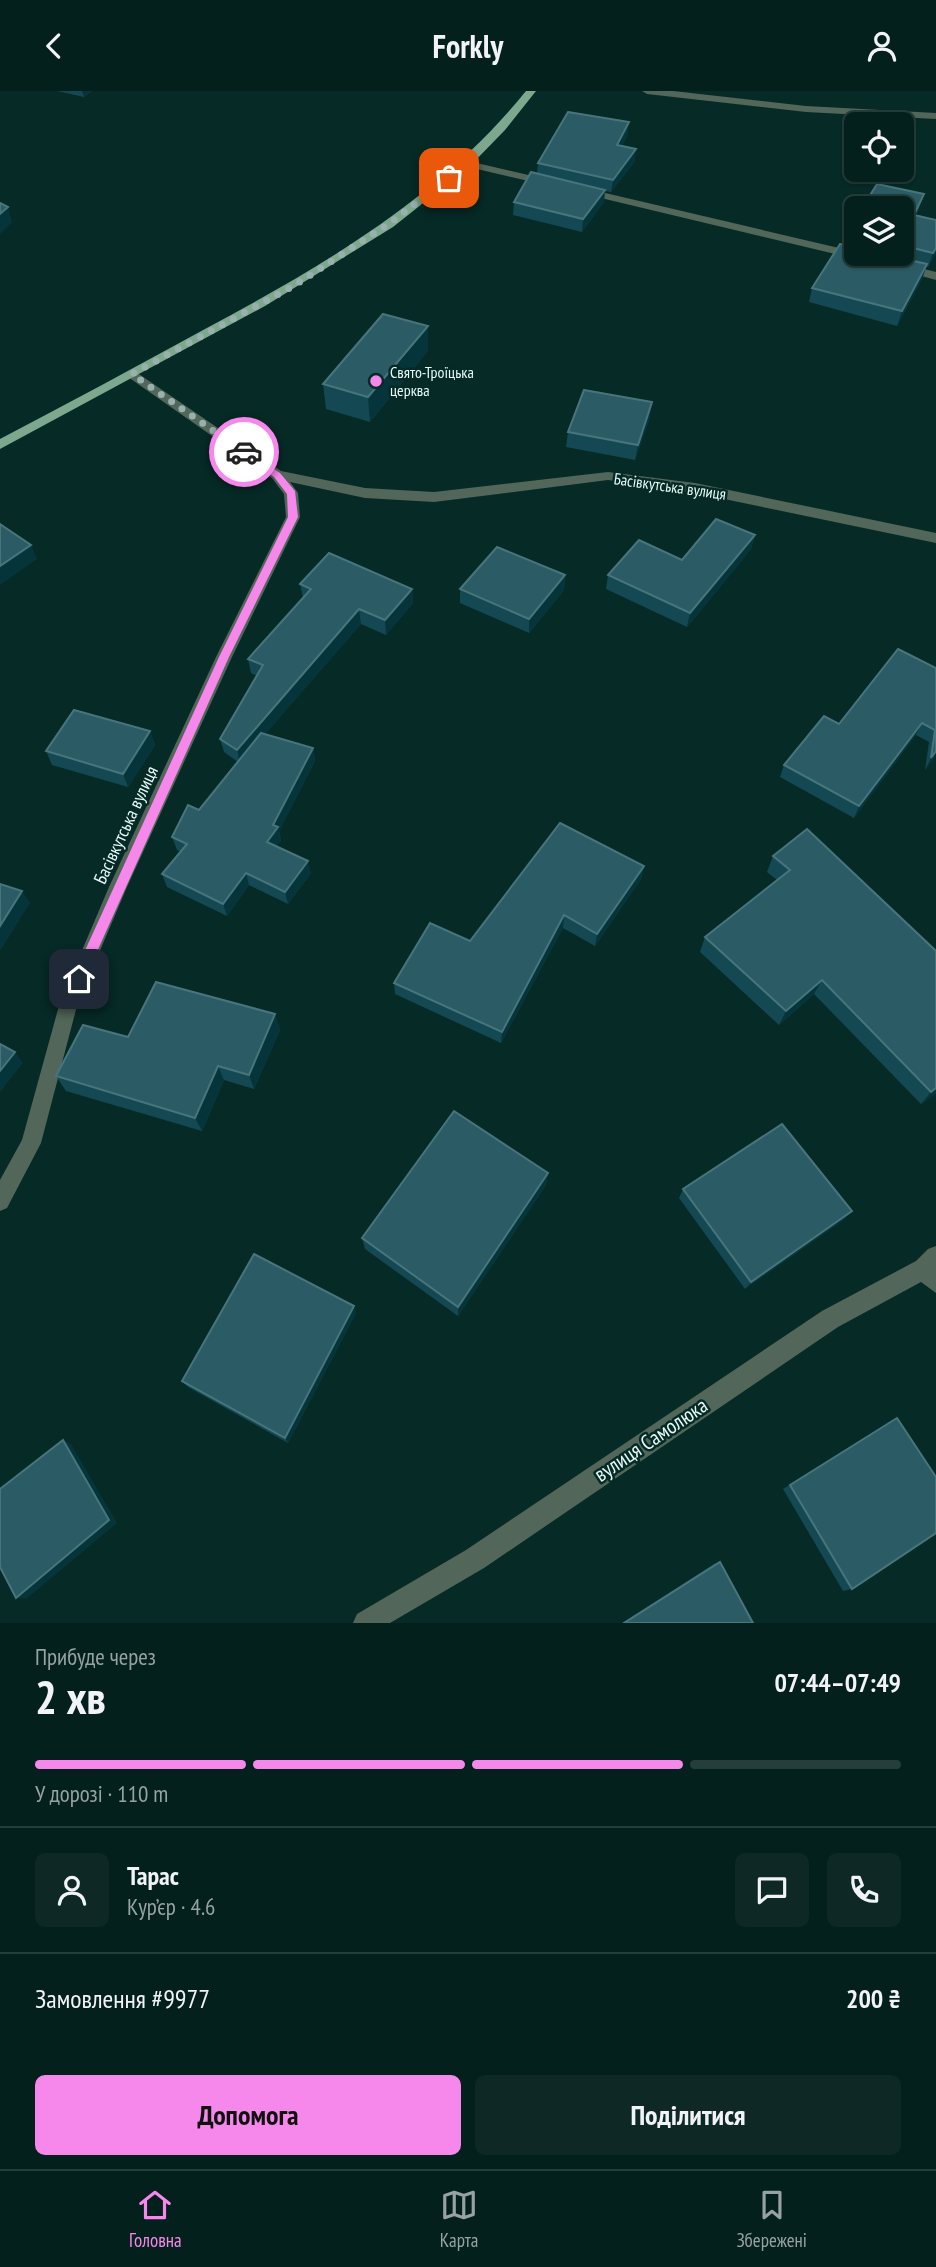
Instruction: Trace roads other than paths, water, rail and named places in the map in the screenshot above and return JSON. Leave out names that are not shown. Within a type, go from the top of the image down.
[{"type":"main road","points":[[0,445],[295,285],[390,223],[468,164],[518,110],[531,91]]},
{"type":"street","points":[[647,91],[806,109],[936,116]]},
{"type":"street","points":[[468,164],[561,186]]},
{"type":"street","points":[[575,189],[844,253]]},
{"type":"street","points":[[895,266],[936,276]]},
{"type":"street","name":"Басівкутська вулиця","points":[[0,1201],[31,1143],[69,1002],[224,657],[293,517],[291,493],[277,475],[132,374]]},
{"type":"street","name":"Басівкутська вулиця","points":[[277,475],[365,493],[435,498],[534,483],[608,476],[695,488],[936,538]]},
{"type":"street","name":"вулиця Самолюка","points":[[366,1623],[475,1559],[830,1319],[932,1269]]},
{"type":"place","name":"Свято-Троїцька церква","points":[[376,381]]}]
